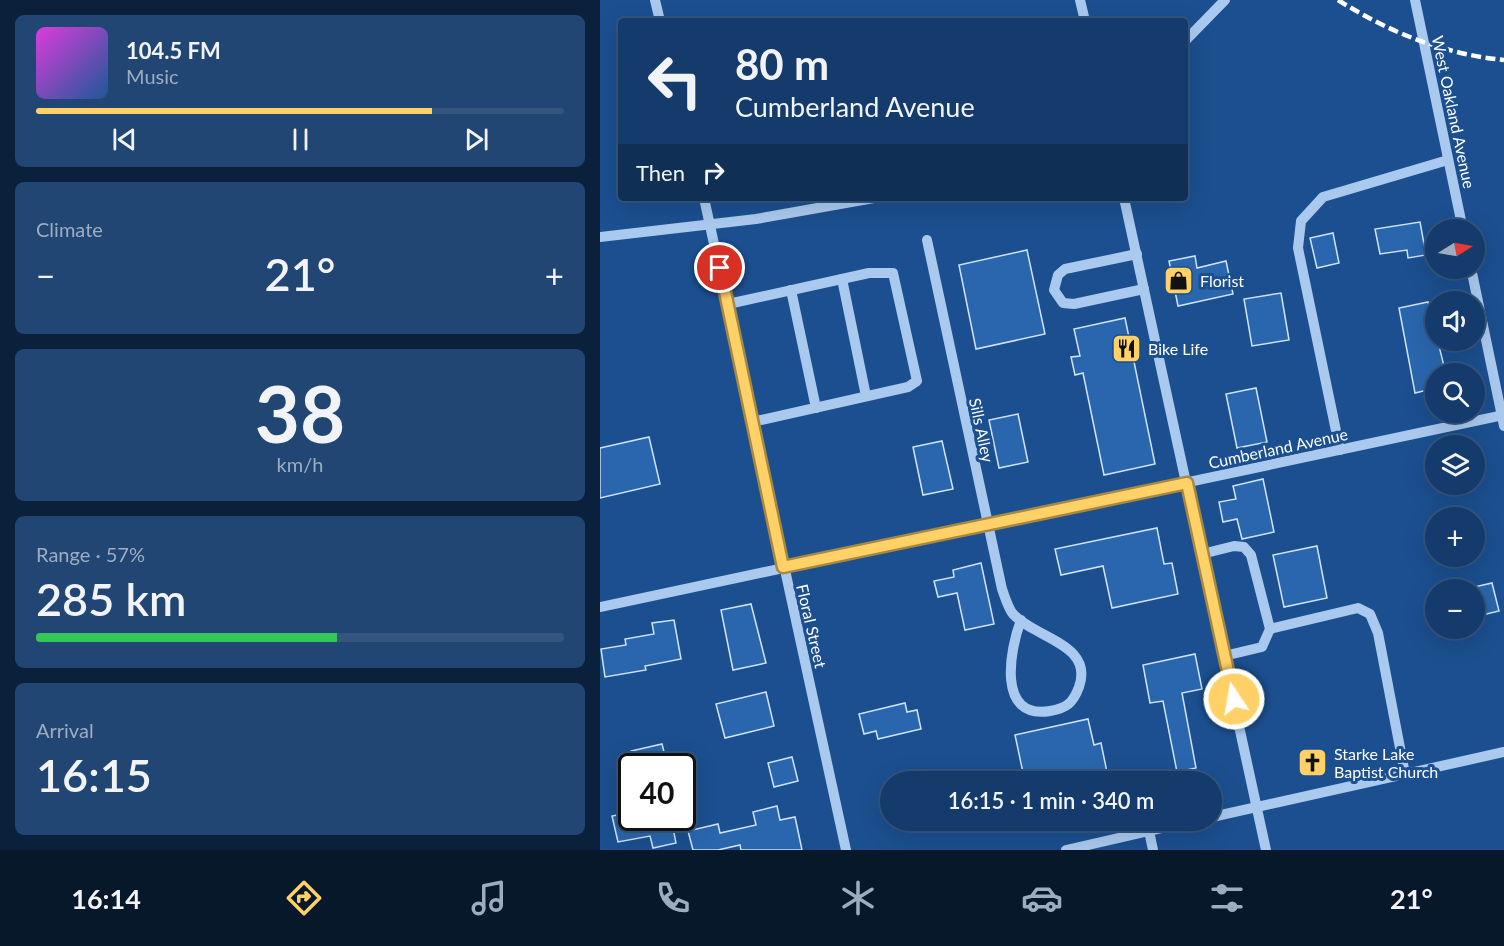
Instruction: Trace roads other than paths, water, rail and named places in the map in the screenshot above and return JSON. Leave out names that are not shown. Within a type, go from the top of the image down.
[{"type":"street","points":[[655,0],[659,18]]},
{"type":"street","points":[[1080,0],[1084,18]]},
{"type":"street","points":[[1188,38],[1225,0]]},
{"type":"street","name":"West Oakland Avenue","points":[[1415,0],[1461,219]]},
{"type":"street","points":[[1340,450],[1298,248],[1301,221],[1323,198],[1448,160]]},
{"type":"street","name":"Floral Street","points":[[705,201],[846,850]]},
{"type":"street","points":[[600,237],[756,219],[857,201]]},
{"type":"street","points":[[1125,201],[1266,850]]},
{"type":"street","name":"Sills Alley","points":[[927,240],[1002,589],[1012,613],[1044,637],[1065,646],[1077,656],[1083,666],[1074,700],[1065,708],[1046,712],[1030,710],[1018,702],[1010,681],[1013,642],[1021,620]]},
{"type":"street","points":[[1137,254],[1065,269],[1058,275],[1054,290],[1063,303],[1074,304],[1144,289]]},
{"type":"street","points":[[728,304],[869,273],[893,273],[917,381],[908,387],[753,422]]},
{"type":"street","points":[[842,279],[866,396]]},
{"type":"street","points":[[1473,279],[1503,419]]},
{"type":"street","points":[[791,290],[816,408]]},
{"type":"street","name":"Cumberland Avenue","points":[[600,607],[1340,450],[1503,419]]},
{"type":"street","points":[[1202,554],[1234,546],[1244,547],[1251,555],[1270,629],[1262,647],[1224,656]]},
{"type":"street","points":[[1270,629],[1358,608],[1370,614],[1378,633],[1405,774]]},
{"type":"street","points":[[1222,815],[1504,752]]},
{"type":"street","points":[[1066,850],[1149,831],[1153,850]]},
{"type":"railway","points":[[1338,0],[1357,12],[1417,40],[1460,53],[1504,60]]},
{"type":"place","name":"Florist","points":[[1179,280]]},
{"type":"place","name":"Bike Life","points":[[1127,348]]},
{"type":"place","name":"Starke Lake Baptist Church","points":[[1313,762]]}]
